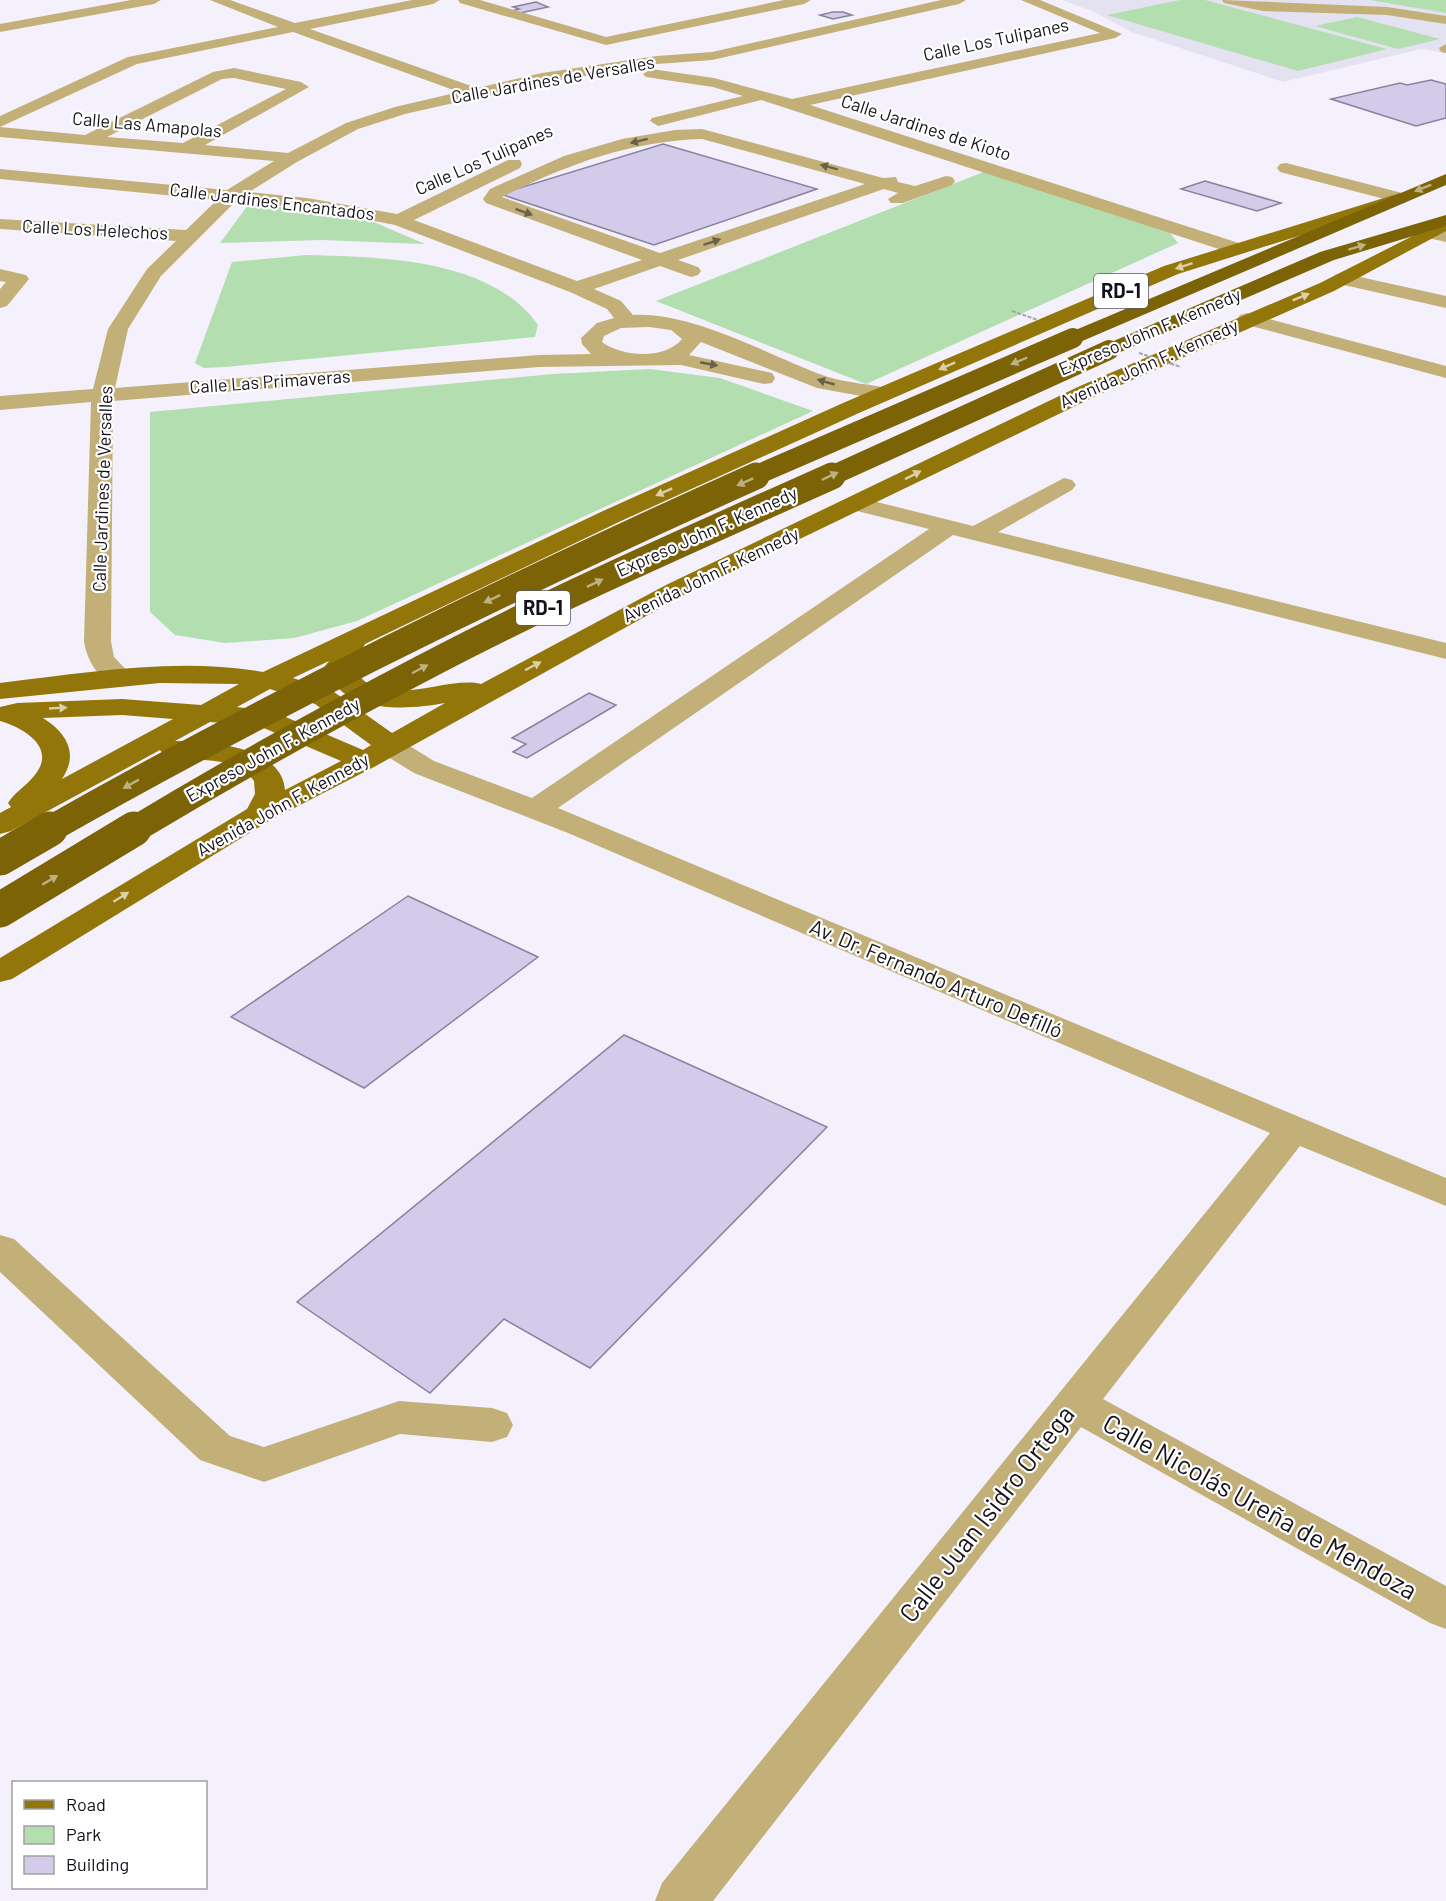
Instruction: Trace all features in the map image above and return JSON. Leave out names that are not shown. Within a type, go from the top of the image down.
[{"type":"highway","name":"Expreso John F. Kennedy","points":[[0,858],[313,684],[636,531],[937,395],[1446,179]]},
{"type":"highway","name":"Expreso John F. Kennedy","points":[[0,910],[217,780],[422,668],[616,573],[1109,350],[1327,256],[1442,228]]},
{"type":"main road","name":"RD-1","points":[[1,824],[267,680],[353,638],[612,516],[883,394],[1171,270],[1400,198]]},
{"type":"main road","name":"Avenida John F. Kennedy","points":[[0,972],[258,815],[377,753],[675,590],[857,504],[1067,400],[1342,279],[1442,228]]},
{"type":"main road","points":[[178,675],[279,658],[353,638]]},
{"type":"main road","points":[[353,638],[339,666],[341,675],[350,685],[366,693],[389,698],[414,699],[500,684]]},
{"type":"main road","points":[[0,691],[178,675],[226,675],[267,680],[317,694],[377,753]]},
{"type":"main road","points":[[0,713],[122,707],[264,718],[377,753]]},
{"type":"main road","points":[[0,713],[26,718],[42,728],[51,739],[56,756],[54,768],[40,787],[1,824]]},
{"type":"main road","points":[[128,756],[184,750],[237,757],[265,773],[270,784],[270,796],[258,815]]},
{"type":"street","points":[[0,28],[154,0]]},
{"type":"street","points":[[218,0],[473,92]]},
{"type":"street","points":[[0,122],[133,60],[433,0]]},
{"type":"street","points":[[465,0],[595,40],[606,41],[804,0]]},
{"type":"street","name":"Calle Jardines de Versalles","points":[[121,679],[102,658],[98,641],[99,601],[96,576],[102,395],[118,329],[154,273],[232,195],[291,158],[352,126],[401,110],[542,78],[595,72],[657,60],[712,56],[959,0]]},
{"type":"street","name":"Calle Los Tulipanes","points":[[792,104],[1115,34],[1028,0]]},
{"type":"street","points":[[1229,0],[1263,7],[1387,11],[1446,20]]},
{"type":"street","points":[[724,3],[751,11]]},
{"type":"street","points":[[328,8],[350,16]]},
{"type":"street","name":"Calle Jardines de Kioto","points":[[595,72],[656,74],[714,83],[792,104],[1238,249]]},
{"type":"street","points":[[89,139],[218,75],[234,73],[301,87],[189,147]]},
{"type":"street","name":"Calle Los Tulipanes","points":[[558,146],[761,96]]},
{"type":"street","name":"Calle Las Amapolas","points":[[0,132],[189,147],[291,158]]},
{"type":"street","points":[[691,272],[492,199],[496,193],[566,161],[678,133],[702,134],[886,182],[916,192]]},
{"type":"street","name":"Calle Los Tulipanes","points":[[399,220],[534,155]]},
{"type":"street","points":[[577,288],[957,158]]},
{"type":"street","points":[[1286,168],[1400,198]]},
{"type":"street","name":"Calle Jardines Encantados","points":[[0,174],[307,203],[399,220],[577,288],[614,305],[628,322]]},
{"type":"street","points":[[883,204],[946,181]]},
{"type":"street","name":"Calle Los Helechos","points":[[0,224],[190,236]]},
{"type":"street","points":[[667,280],[714,264]]},
{"type":"street","points":[[0,275],[19,279],[0,302]]},
{"type":"street","points":[[1342,279],[1446,302]]},
{"type":"street","points":[[1247,319],[1446,372]]},
{"type":"street","name":"Calle Las Primaveras","points":[[540,361],[591,339],[603,328],[628,322],[657,321],[682,327]]},
{"type":"street","points":[[682,327],[825,383],[883,394]]},
{"type":"street","points":[[591,339],[597,350],[619,357],[642,359],[668,356],[690,346],[693,339],[690,333],[682,327]]},
{"type":"street","name":"Calle Las Primaveras","points":[[0,403],[540,361],[681,359],[744,372],[852,408]]},
{"type":"street","points":[[976,534],[1064,485]]},
{"type":"street","points":[[857,504],[1446,651]]},
{"type":"street","points":[[535,810],[949,527]]},
{"type":"street","name":"Av. Dr. Fernando Arturo Defilló","points":[[377,753],[424,767],[535,810],[1446,1193]]},
{"type":"street","name":"Calle Juan Isidro Ortega","points":[[681,1901],[1294,1128]]},
{"type":"street","points":[[0,1249],[215,1448],[264,1466],[399,1417],[492,1425]]},
{"type":"street","name":"Calle Nicolás Ureña de Mendoza","points":[[1074,1404],[1446,1609]]},
{"type":"shaded area","points":[[1062,0],[1446,0],[1446,53],[1421,49],[1283,82],[1132,32],[1092,11]]},
{"type":"green space","points":[[1180,0],[1205,0],[1387,49],[1298,71],[1107,15]]},
{"type":"green space","points":[[1370,0],[1446,0],[1446,13]]},
{"type":"green space","points":[[1357,17],[1440,39],[1398,49],[1315,26]]},
{"type":"green space","points":[[986,171],[1170,233],[1178,243],[866,384],[656,301]]},
{"type":"green space","points":[[248,205],[304,208],[369,220],[425,244],[322,240],[220,243]]},
{"type":"green space","points":[[306,255],[400,260],[463,274],[492,286],[518,303],[538,325],[535,337],[225,367],[204,368],[195,363],[232,262]]},
{"type":"green space","points":[[650,369],[720,378],[813,411],[357,621],[294,638],[225,643],[175,635],[150,612],[150,412],[553,374]]},
{"type":"building","points":[[536,2],[548,7],[520,13],[512,11],[519,9],[513,7]]},
{"type":"building","points":[[833,12],[852,15],[833,19],[820,15]]},
{"type":"building","points":[[1431,80],[1446,84],[1446,118],[1416,126],[1331,99],[1400,83],[1407,85]]},
{"type":"building","points":[[663,144],[817,189],[654,245],[500,194]]},
{"type":"building","points":[[1205,181],[1281,203],[1257,211],[1181,189]]},
{"type":"building","points":[[589,693],[616,705],[527,758],[513,752],[526,744],[512,738]]},
{"type":"building","points":[[408,896],[538,957],[364,1088],[231,1017]]},
{"type":"building","points":[[624,1035],[827,1127],[590,1368],[504,1319],[430,1393],[297,1302]]}]
